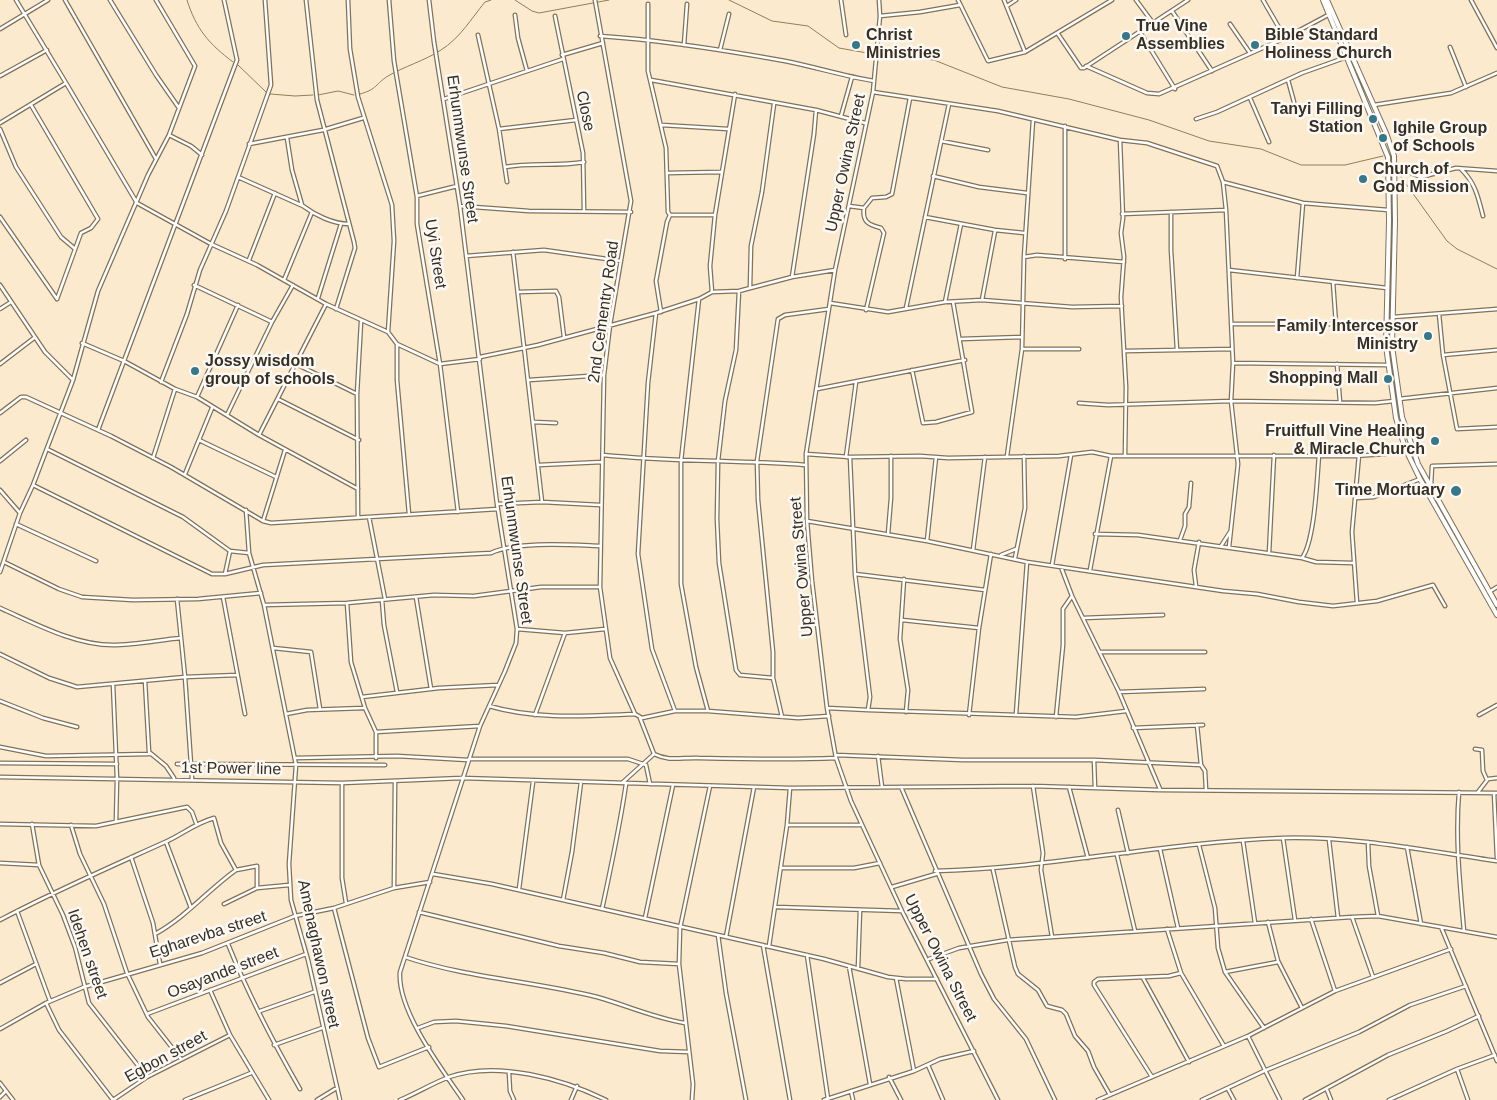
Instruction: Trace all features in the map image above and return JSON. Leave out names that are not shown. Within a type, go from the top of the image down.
[{"type":"main road","points":[[1323,0],[1331,13],[1386,133],[1394,156],[1393,365],[1410,447],[1430,487],[1497,605]]},
{"type":"main road","points":[[1328,0],[1331,13],[1388,157],[1389,210],[1386,324],[1388,365],[1393,401],[1405,448],[1420,479],[1497,615]]},
{"type":"street","points":[[16,0],[137,203],[211,244],[248,260],[293,284],[336,310],[388,332],[397,344],[440,364],[480,358],[525,348],[661,312],[699,299],[712,292],[739,291],[792,277],[835,270]]},
{"type":"street","points":[[0,29],[48,0]]},
{"type":"street","points":[[65,0],[156,159]]},
{"type":"street","points":[[110,0],[156,76],[179,108]]},
{"type":"street","points":[[0,572],[20,513],[33,485],[72,380],[98,291],[156,159],[169,135],[195,66],[156,0]]},
{"type":"street","points":[[98,430],[175,223],[213,129],[237,60],[224,0]]},
{"type":"street","points":[[161,382],[187,314],[194,285],[238,177],[271,80],[265,0]]},
{"type":"street","points":[[306,0],[315,91],[323,130],[354,248],[336,310]]},
{"type":"street","points":[[348,0],[350,49],[363,118],[392,205],[394,241],[388,332]]},
{"type":"street","name":"Uyi Street","points":[[389,0],[395,70],[417,197],[417,224],[440,364],[458,512]]},
{"type":"street","name":"Erhunmwunse Street","points":[[429,0],[460,206],[497,504],[517,629],[516,643],[488,706],[462,778],[433,874],[404,957],[399,984],[402,997],[418,1028],[463,1100]]},
{"type":"street","name":"2nd Cementry Road","points":[[595,0],[600,36],[603,43],[631,197],[631,212],[610,325],[604,375],[600,505],[600,587],[610,658],[635,714]]},
{"type":"street","points":[[841,0],[846,35]]},
{"type":"street","name":"Upper Owina Street","points":[[879,0],[880,16],[873,92],[865,122],[835,270],[805,465],[807,521],[827,708],[836,757],[860,825],[998,1100]]},
{"type":"street","points":[[958,0],[985,59],[992,61],[1025,52],[1112,0]]},
{"type":"street","points":[[1004,0],[1025,52]]},
{"type":"street","points":[[1007,6],[1016,0]]},
{"type":"street","points":[[1136,0],[1153,24]]},
{"type":"street","points":[[1058,34],[1081,68],[1188,0]]},
{"type":"street","points":[[1263,0],[1285,38]]},
{"type":"street","points":[[1471,0],[1497,48]]},
{"type":"street","points":[[648,4],[646,39],[648,72],[666,148],[670,215],[656,281],[661,312]]},
{"type":"street","points":[[684,45],[687,4]]},
{"type":"street","points":[[880,16],[960,5]]},
{"type":"street","points":[[1172,11],[1212,71]]},
{"type":"street","points":[[1086,66],[1152,94],[1175,89],[1285,38],[1331,13]]},
{"type":"street","points":[[720,50],[729,14]]},
{"type":"street","points":[[515,15],[518,38],[528,72]]},
{"type":"street","name":"Close","points":[[554,16],[584,162],[584,211]]},
{"type":"street","points":[[1230,24],[1250,53]]},
{"type":"street","points":[[1140,32],[1175,89]]},
{"type":"street","points":[[478,35],[499,129],[507,182]]},
{"type":"street","points":[[600,36],[646,39],[720,50],[874,81]]},
{"type":"street","points":[[562,55],[603,43]]},
{"type":"street","points":[[1450,47],[1466,87]]},
{"type":"street","points":[[0,76],[47,50]]},
{"type":"street","points":[[1196,119],[1348,57]]},
{"type":"street","points":[[444,99],[562,59]]},
{"type":"street","points":[[1373,105],[1452,93],[1497,73]]},
{"type":"street","points":[[841,116],[852,77]]},
{"type":"street","points":[[651,80],[735,94],[865,122]]},
{"type":"street","points":[[1288,80],[1294,102]]},
{"type":"street","points":[[0,122],[66,83]]},
{"type":"street","points":[[873,92],[998,110],[1120,140],[1147,142],[1214,163],[1220,170],[1226,210],[1232,349],[1231,401],[1238,474],[1229,547]]},
{"type":"street","points":[[712,292],[710,266],[715,216],[735,94]]},
{"type":"street","points":[[1250,97],[1269,142]]},
{"type":"street","points":[[866,310],[884,233],[881,228],[868,224],[864,219],[864,208],[872,198],[886,197],[892,194],[910,98]]},
{"type":"street","points":[[750,288],[751,246],[762,192],[774,103]]},
{"type":"street","points":[[906,308],[949,104]]},
{"type":"street","points":[[0,217],[57,299],[81,233],[92,228],[98,219],[31,105]]},
{"type":"street","points":[[792,277],[792,263],[813,143],[816,110]]},
{"type":"street","points":[[248,144],[323,130],[363,118]]},
{"type":"street","points":[[499,129],[576,120]]},
{"type":"street","points":[[1007,456],[1022,348],[1025,233],[1033,120]]},
{"type":"street","points":[[662,125],[728,129]]},
{"type":"street","points":[[1065,126],[1065,259]]},
{"type":"street","points":[[0,130],[16,167],[61,237],[74,248]]},
{"type":"street","points":[[169,135],[186,142],[202,155]]},
{"type":"street","points":[[287,138],[292,170],[303,206]]},
{"type":"street","points":[[1120,140],[1121,233],[1124,262],[1122,306],[1126,351],[1125,456]]},
{"type":"street","points":[[941,141],[988,150]]},
{"type":"street","points":[[505,167],[518,164],[554,166],[584,162]]},
{"type":"street","points":[[1394,166],[1421,177],[1447,169],[1460,168],[1497,172]]},
{"type":"street","points":[[1460,168],[1471,179],[1478,192],[1483,216]]},
{"type":"street","points":[[667,173],[721,172]]},
{"type":"street","points":[[933,176],[979,187],[1027,193]]},
{"type":"street","points":[[238,177],[303,206],[312,212],[341,224],[349,224]]},
{"type":"street","points":[[1223,182],[1304,203],[1389,210]]},
{"type":"street","points":[[417,197],[457,186]]},
{"type":"street","points":[[248,260],[275,193]]},
{"type":"street","points":[[1297,278],[1304,203]]},
{"type":"street","points":[[460,206],[529,211],[631,212]]},
{"type":"street","points":[[849,206],[864,208]]},
{"type":"street","points":[[1122,214],[1226,210]]},
{"type":"street","points":[[284,280],[312,212]]},
{"type":"street","points":[[1171,212],[1171,250],[1177,350]]},
{"type":"street","points":[[670,215],[715,216]]},
{"type":"street","points":[[925,217],[995,230],[1025,233]]},
{"type":"street","points":[[318,298],[341,224]]},
{"type":"street","points":[[946,302],[961,224]]},
{"type":"street","points":[[982,300],[995,230]]},
{"type":"street","points":[[465,256],[544,250],[621,261]]},
{"type":"street","points":[[513,252],[542,502]]},
{"type":"street","points":[[1024,257],[1037,255],[1065,259],[1124,262]]},
{"type":"street","points":[[1229,270],[1387,288]]},
{"type":"street","points":[[1333,282],[1336,324]]},
{"type":"street","points":[[228,415],[272,322],[293,284]]},
{"type":"street","points":[[0,285],[34,338],[72,380]]},
{"type":"street","points":[[194,285],[272,322]]},
{"type":"street","points":[[518,292],[556,291],[559,297],[564,337]]},
{"type":"street","points":[[739,291],[736,350],[725,401],[718,461],[719,563],[736,670],[740,675],[773,678]]},
{"type":"street","points":[[699,299],[681,461],[681,584],[696,667],[708,711]]},
{"type":"street","points":[[830,303],[888,312],[946,302],[982,300],[1072,308],[1122,306]]},
{"type":"street","points":[[0,310],[11,302]]},
{"type":"street","points":[[912,370],[922,421],[925,424],[972,412],[965,360],[953,302]]},
{"type":"street","points":[[259,435],[326,304]]},
{"type":"street","points":[[197,397],[238,305]]},
{"type":"street","points":[[782,717],[773,678],[773,652],[758,500],[757,461],[778,319],[785,315],[829,309]]},
{"type":"street","points":[[1392,317],[1497,309]]},
{"type":"street","points":[[656,313],[643,459],[638,554],[652,649],[675,711]]},
{"type":"street","points":[[1439,314],[1443,356],[1457,429],[1497,427]]},
{"type":"street","points":[[358,518],[359,440],[357,394],[361,322]]},
{"type":"street","points":[[1231,324],[1386,324]]},
{"type":"street","points":[[961,340],[1022,337]]},
{"type":"street","points":[[0,364],[34,338]]},
{"type":"street","points":[[82,342],[124,361],[175,389],[197,397],[212,408],[228,415],[285,450],[358,489]]},
{"type":"street","points":[[397,344],[397,380],[409,514]]},
{"type":"street","points":[[1022,348],[1079,350]]},
{"type":"street","points":[[1126,351],[1232,349]]},
{"type":"street","points":[[1443,356],[1497,350]]},
{"type":"street","points":[[816,389],[965,360]]},
{"type":"street","points":[[1232,363],[1388,365]]},
{"type":"street","points":[[296,364],[357,394]]},
{"type":"street","points":[[1337,364],[1340,402]]},
{"type":"street","points":[[529,380],[604,375]]},
{"type":"street","points":[[856,382],[848,457],[855,574],[867,665],[868,710]]},
{"type":"street","points":[[1079,403],[1108,405],[1126,402],[1231,401],[1375,403],[1450,392],[1497,388]]},
{"type":"street","points":[[153,458],[175,389]]},
{"type":"street","points":[[0,413],[23,396],[98,430],[185,474],[263,521],[282,523],[498,509]]},
{"type":"street","points":[[278,399],[359,440]]},
{"type":"street","points":[[185,474],[212,408]]},
{"type":"street","points":[[534,422],[556,423]]},
{"type":"street","points":[[0,461],[26,440]]},
{"type":"street","points":[[199,440],[276,478]]},
{"type":"street","points":[[806,454],[848,457],[985,458],[1071,455],[1092,452],[1111,456],[1359,456],[1385,454],[1405,448]]},
{"type":"street","points":[[47,449],[183,517],[230,551],[250,553]]},
{"type":"street","points":[[263,521],[285,450]]},
{"type":"street","points":[[603,455],[681,461],[757,461],[805,465]]},
{"type":"street","points":[[1052,565],[1071,455]]},
{"type":"street","points":[[1269,553],[1274,455]]},
{"type":"street","points":[[1302,558],[1311,532],[1319,455]]},
{"type":"street","points":[[888,534],[891,498],[891,456]]},
{"type":"street","points":[[1015,558],[1022,533],[1025,508],[1024,456]]},
{"type":"street","points":[[1090,571],[1095,534],[1106,488],[1111,456]]},
{"type":"street","points":[[1357,603],[1352,532],[1359,456]]},
{"type":"street","points":[[928,541],[936,457]]},
{"type":"street","points":[[973,550],[985,458]]},
{"type":"street","points":[[538,465],[602,462]]},
{"type":"street","points":[[1430,487],[1433,482],[1432,466],[1497,464]]},
{"type":"street","points":[[1356,498],[1374,497],[1420,479]]},
{"type":"street","points":[[1180,540],[1185,526],[1185,514],[1189,507],[1190,483]]},
{"type":"street","points":[[33,485],[192,566],[212,574],[225,574],[254,566],[492,553],[504,547],[600,546]]},
{"type":"street","points":[[0,490],[20,513]]},
{"type":"street","points":[[497,504],[542,502],[600,505]]},
{"type":"street","name":"Amenaghawon street","points":[[246,510],[250,553],[264,605],[296,765],[289,885],[340,1100]]},
{"type":"street","points":[[368,517],[383,599],[384,625],[397,692]]},
{"type":"street","points":[[807,521],[928,541],[1015,558],[1026,562],[1333,606],[1395,598],[1434,585],[1445,606]]},
{"type":"street","points":[[16,524],[96,561]]},
{"type":"street","points":[[1221,546],[1231,531]]},
{"type":"street","points":[[1095,534],[1138,535],[1199,542],[1302,558],[1316,562],[1353,563]]},
{"type":"street","points":[[1196,586],[1194,570],[1199,542]]},
{"type":"street","points":[[1000,556],[1016,549]]},
{"type":"street","points":[[225,574],[230,551]]},
{"type":"street","points":[[969,715],[979,628],[991,554]]},
{"type":"street","points":[[4,562],[59,589],[82,597],[133,600],[178,599],[261,593]]},
{"type":"street","points":[[1016,714],[1026,562]]},
{"type":"street","points":[[1061,567],[1082,618],[1119,692],[1160,790]]},
{"type":"street","points":[[855,574],[985,590]]},
{"type":"street","points":[[904,579],[900,639],[908,690],[906,712]]},
{"type":"street","points":[[264,605],[347,603],[416,596],[474,596],[541,587],[600,587]]},
{"type":"street","points":[[1489,592],[1497,588]]},
{"type":"street","points":[[223,596],[245,714]]},
{"type":"street","points":[[416,596],[431,688]]},
{"type":"street","points":[[1056,717],[1063,645],[1063,609],[1072,596]]},
{"type":"street","points":[[178,599],[186,677],[192,779]]},
{"type":"street","points":[[347,603],[351,662],[364,708],[376,732],[376,758]]},
{"type":"street","points":[[0,608],[49,630],[111,645],[182,638]]},
{"type":"street","points":[[1082,618],[1163,615]]},
{"type":"street","points":[[902,620],[979,628]]},
{"type":"street","points":[[517,629],[566,633],[605,629]]},
{"type":"street","points":[[535,715],[566,633]]},
{"type":"street","points":[[272,648],[311,652],[320,709]]},
{"type":"street","points":[[1100,652],[1205,652]]},
{"type":"street","points":[[0,654],[63,684],[77,687],[186,677],[237,675]]},
{"type":"street","points":[[145,681],[150,754]]},
{"type":"street","points":[[113,684],[118,779],[116,822]]},
{"type":"street","points":[[362,697],[431,688],[498,685]]},
{"type":"street","points":[[1119,692],[1204,688]]},
{"type":"street","points":[[0,701],[43,718],[77,727]]},
{"type":"street","points":[[1479,715],[1497,705]]},
{"type":"street","points":[[488,706],[510,712],[535,715],[635,714],[640,718],[654,754]]},
{"type":"street","points":[[286,714],[320,709],[364,708]]},
{"type":"street","points":[[827,708],[1056,717],[1126,712]]},
{"type":"street","points":[[640,718],[675,711],[708,711],[782,717],[829,716]]},
{"type":"street","points":[[1197,725],[1201,765],[1205,772],[1206,790]]},
{"type":"street","points":[[1133,728],[1203,725]]},
{"type":"street","points":[[376,732],[480,726]]},
{"type":"street","points":[[0,747],[46,756],[150,754],[163,762],[174,779]]},
{"type":"street","points":[[1475,749],[1482,750],[1483,772],[1487,780]]},
{"type":"street","points":[[654,754],[679,760],[699,758],[723,760],[878,756],[1018,761],[1094,760],[1201,765]]},
{"type":"street","points":[[622,783],[654,754]]},
{"type":"street","points":[[295,758],[376,758],[397,756],[469,759],[615,758],[645,764]]},
{"type":"street","points":[[878,756],[882,788]]},
{"type":"street","points":[[1094,760],[1095,788]]},
{"type":"street","points":[[0,763],[117,764]]},
{"type":"street","points":[[177,764],[385,765]]},
{"type":"street","points":[[645,764],[650,784]]},
{"type":"street","name":"1st Power line","points":[[0,777],[342,783],[462,778],[533,782],[790,788],[1033,786],[1160,790],[1496,793]]},
{"type":"street","points":[[1478,792],[1487,780],[1497,778]]},
{"type":"street","points":[[394,888],[395,781]]},
{"type":"street","points":[[519,890],[533,782]]},
{"type":"street","points":[[563,900],[572,852],[581,782]]},
{"type":"street","points":[[342,783],[342,878],[346,903]]},
{"type":"street","points":[[602,909],[612,855],[620,825],[626,784]]},
{"type":"street","points":[[645,919],[673,785]]},
{"type":"street","points":[[692,1100],[693,1084],[679,964],[680,928],[710,786]]},
{"type":"street","points":[[1033,786],[1042,862],[1041,870],[1052,937]]},
{"type":"street","points":[[726,937],[754,787]]},
{"type":"street","points":[[901,787],[936,873],[955,909],[968,946],[994,1000],[1026,1039],[1055,1100]]},
{"type":"street","points":[[1068,787],[1088,858]]},
{"type":"street","points":[[769,947],[782,868],[790,788]]},
{"type":"street","points":[[1459,792],[1456,855],[1464,931]]},
{"type":"street","points":[[892,887],[936,873],[993,869],[1160,849],[1283,838],[1368,842],[1497,859],[1496,793]]},
{"type":"street","points":[[0,824],[96,826],[187,807],[192,812],[196,823]]},
{"type":"street","points":[[1118,810],[1128,853]]},
{"type":"street","points":[[0,920],[53,892],[166,842],[196,823],[214,818],[221,843],[236,870]]},
{"type":"street","name":"Idehen street","points":[[32,824],[39,865],[53,892],[75,947],[89,1003],[147,1077]]},
{"type":"street","points":[[71,825],[80,854],[104,904],[127,973],[147,1014],[181,1059]]},
{"type":"street","points":[[787,825],[860,825]]},
{"type":"street","points":[[1283,838],[1294,920]]},
{"type":"street","points":[[1329,840],[1338,918]]},
{"type":"street","points":[[1243,841],[1254,923]]},
{"type":"street","points":[[166,842],[191,908]]},
{"type":"street","points":[[1368,842],[1369,866],[1378,916]]},
{"type":"street","points":[[1198,845],[1215,908],[1215,926],[1225,972],[1264,1028]]},
{"type":"street","points":[[1407,847],[1421,924]]},
{"type":"street","points":[[1160,849],[1178,928]]},
{"type":"street","points":[[1117,854],[1135,931]]},
{"type":"street","points":[[131,857],[156,934],[160,964]]},
{"type":"street","points":[[0,863],[39,865]]},
{"type":"street","points":[[782,868],[854,868],[880,863]]},
{"type":"street","points":[[156,934],[177,922],[211,889],[236,870],[254,866],[259,867],[257,888]]},
{"type":"street","points":[[993,869],[1007,940],[1018,974],[1038,990],[1047,1006],[1062,1010],[1066,1014],[1076,1036],[1088,1051],[1094,1067],[1110,1095]]},
{"type":"street","points":[[433,874],[519,890],[680,928],[807,955],[896,978],[938,979]]},
{"type":"street","name":"Egharevba street","points":[[0,1029],[50,1001],[84,987],[228,944],[295,916],[334,908],[394,888],[430,882]]},
{"type":"street","points":[[224,904],[257,888],[289,885]]},
{"type":"street","points":[[776,907],[902,910]]},
{"type":"street","points":[[334,908],[368,1038],[380,1066],[429,1047]]},
{"type":"street","points":[[17,910],[50,1001]]},
{"type":"street","points":[[858,968],[860,910]]},
{"type":"street","points":[[419,912],[559,946],[604,953],[640,962],[679,964]]},
{"type":"street","points":[[928,959],[968,946],[1007,940],[1352,917],[1378,916],[1497,937]]},
{"type":"street","points":[[1352,917],[1373,976]]},
{"type":"street","points":[[1311,919],[1334,991]]},
{"type":"street","points":[[1268,922],[1278,962],[1302,1008]]},
{"type":"street","points":[[1442,927],[1497,1061]]},
{"type":"street","points":[[1167,929],[1182,973],[1224,1046]]},
{"type":"street","points":[[718,936],[727,1002],[746,1100]]},
{"type":"street","points":[[228,944],[274,1045],[300,1089]]},
{"type":"street","points":[[763,945],[790,1100]]},
{"type":"street","points":[[1098,1100],[1248,1036],[1334,991],[1451,949]]},
{"type":"street","name":"Osayande street","points":[[147,1014],[306,954]]},
{"type":"street","points":[[807,955],[826,1099],[889,1077],[914,1071],[940,1059],[974,1051]]},
{"type":"street","points":[[404,957],[469,973],[597,997],[664,1019],[685,1023]]},
{"type":"street","points":[[1225,972],[1278,962]]},
{"type":"street","points":[[0,983],[36,963]]},
{"type":"street","points":[[849,966],[870,1084]]},
{"type":"street","points":[[1152,1077],[1094,985],[1098,980],[1142,978],[1182,973]]},
{"type":"street","points":[[896,978],[914,1071]]},
{"type":"street","points":[[1142,978],[1189,1062]]},
{"type":"street","points":[[1202,1100],[1264,1071],[1359,1032],[1410,1005],[1466,986]]},
{"type":"street","points":[[210,990],[230,1035],[269,1100]]},
{"type":"street","points":[[260,1011],[314,992]]},
{"type":"street","points":[[46,1003],[59,1030],[114,1100]]},
{"type":"street","points":[[1305,1100],[1388,1055],[1447,1032],[1478,1016]]},
{"type":"street","points":[[418,1028],[434,1022],[456,1021],[506,1026],[660,1051],[689,1052]]},
{"type":"street","points":[[274,1045],[322,1028]]},
{"type":"street","name":"Egbon street","points":[[114,1100],[147,1077],[230,1035]]},
{"type":"street","points":[[1248,1036],[1280,1100]]},
{"type":"street","points":[[1389,1100],[1457,1069],[1495,1055]]},
{"type":"street","points":[[928,1065],[944,1100]]},
{"type":"street","points":[[1457,1069],[1468,1100]]},
{"type":"street","points":[[400,1100],[448,1077],[473,1071],[509,1073],[577,1086],[606,1100]]},
{"type":"street","points":[[185,1100],[252,1073]]},
{"type":"street","points":[[509,1073],[510,1091],[514,1100]]},
{"type":"street","points":[[889,1077],[901,1100]]},
{"type":"street","points":[[0,1083],[12,1100]]},
{"type":"street","points":[[571,1100],[577,1086]]},
{"type":"street","points":[[317,1100],[336,1089]]},
{"type":"street","points":[[1228,1089],[1234,1100]]},
{"type":"street","points":[[1327,1089],[1331,1100]]},
{"type":"street","points":[[0,1097],[6,1091]]},
{"type":"street","points":[[851,1091],[853,1100]]},
{"type":"street","points":[[335,1100],[338,1096]]},
{"type":"waterway","points":[[187,0],[204,35],[233,62]]},
{"type":"waterway","points":[[360,94],[373,88],[388,76],[448,45],[460,34],[485,2],[491,0]]},
{"type":"waterway","points":[[515,0],[532,11],[539,13],[609,0]]},
{"type":"waterway","points":[[729,0],[772,21],[808,26],[839,48],[873,54]]},
{"type":"waterway","points":[[881,55],[934,60],[1002,87],[1069,99],[1149,120],[1209,141],[1261,149],[1301,165],[1345,165],[1383,156]]},
{"type":"waterway","points":[[238,65],[266,92]]},
{"type":"waterway","points":[[318,95],[338,91],[354,95]]},
{"type":"waterway","points":[[270,94],[313,95]]},
{"type":"waterway","points":[[1401,177],[1447,241],[1457,249],[1497,269]]},
{"type":"place","name":"True Vine Assemblies","points":[[1126,36]]},
{"type":"place","name":"Christ Ministries","points":[[856,45]]},
{"type":"place","name":"Bible Standard Holiness Church","points":[[1255,45]]},
{"type":"place","name":"Tanyi Filling Station","points":[[1373,119]]},
{"type":"place","name":"Ighile Group of Schools","points":[[1383,138]]},
{"type":"place","name":"Church of God Mission","points":[[1363,179]]},
{"type":"place","name":"Family Intercessor Ministry","points":[[1428,336]]},
{"type":"place","name":"Jossy wisdom group of schools","points":[[195,371]]},
{"type":"place","name":"Shopping Mall","points":[[1388,379]]},
{"type":"place","name":"Fruitfull Vine Healing & Miracle Church","points":[[1435,441]]},
{"type":"place","name":"Time Mortuary","points":[[1456,491]]}]
